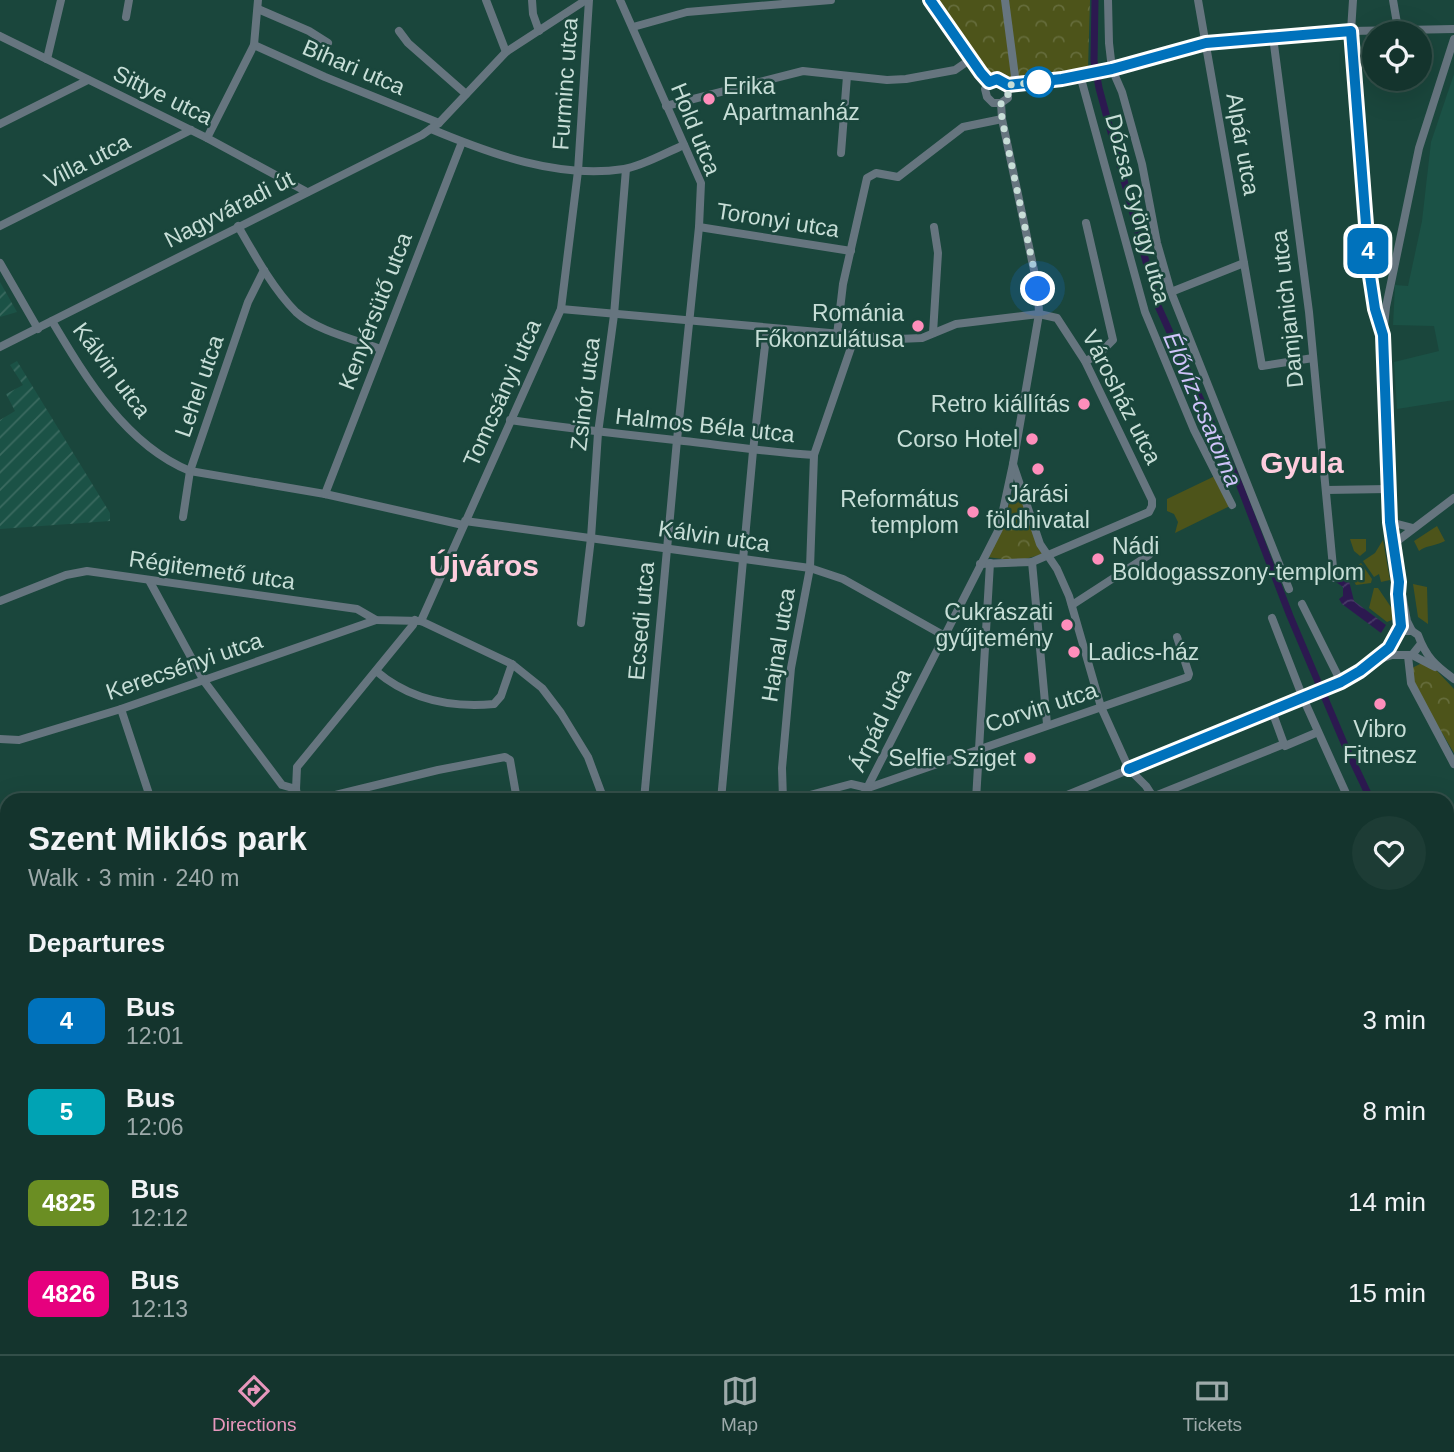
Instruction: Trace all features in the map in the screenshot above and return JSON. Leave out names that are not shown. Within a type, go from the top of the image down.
[{"type":"street","points":[[47,59],[61,0]]},
{"type":"street","points":[[126,17],[129,0]]},
{"type":"street","points":[[486,0],[506,52]]},
{"type":"street","points":[[532,0],[533,14],[539,31]]},
{"type":"street","name":"Nagyváradi út","points":[[0,347],[431,129],[506,52],[588,0]]},
{"type":"street","name":"Furminc utca","points":[[578,171],[588,0]]},
{"type":"street","name":"Hold utca","points":[[620,0],[701,183],[699,227],[688,321]]},
{"type":"street","points":[[633,27],[687,12],[831,0]]},
{"type":"street","points":[[930,0],[989,82]]},
{"type":"street","points":[[1005,0],[1012,85],[1008,97],[1001,103],[993,103],[987,97],[985,89],[989,82],[997,79],[1012,85],[1082,75],[1206,43],[1362,31]]},
{"type":"street","name":"Dózsa György utca","points":[[1108,0],[1110,69],[1122,92],[1142,164],[1157,243],[1171,292],[1289,589]]},
{"type":"street","name":"Alpár utca","points":[[1198,0],[1262,366],[1312,358]]},
{"type":"street","points":[[1353,0],[1351,31],[1369,264],[1375,309],[1383,335]]},
{"type":"street","points":[[1393,0],[1397,21]]},
{"type":"street","points":[[207,138],[254,45],[258,4],[328,43]]},
{"type":"street","points":[[1432,29],[1454,29]]},
{"type":"street","points":[[399,31],[408,43],[466,94]]},
{"type":"street","name":"Sittye utca","points":[[0,36],[207,138],[307,192]]},
{"type":"street","name":"Damjanich utca","points":[[1273,37],[1312,358],[1334,578]]},
{"type":"street","points":[[1443,671],[1420,645],[1420,639],[1407,621],[1392,545],[1383,335],[1386,307],[1419,148],[1454,40]]},
{"type":"street","name":"Bihari utca","points":[[254,45],[439,123]]},
{"type":"street","points":[[666,106],[803,71],[887,80],[925,77],[955,70],[971,60]]},
{"type":"street","name":"Dózsa György utca","points":[[1082,75],[1145,312],[1194,430],[1232,505]]},
{"type":"street","points":[[841,153],[847,76]]},
{"type":"street","points":[[0,124],[88,80]]},
{"type":"street","name":"Árpád utca","points":[[865,793],[999,529],[1009,485],[1039,314],[1038,289],[1002,119],[1001,103]]},
{"type":"street","points":[[837,335],[843,284],[867,178],[876,173],[898,177],[963,127],[1002,119]]},
{"type":"street","points":[[431,129],[530,164],[578,171],[626,169],[684,145]]},
{"type":"street","name":"Villa utca","points":[[0,226],[191,130]]},
{"type":"street","name":"Kenyérsütő utca","points":[[325,494],[462,142]]},
{"type":"street","name":"Zsinór utca","points":[[581,623],[591,538],[598,433],[614,315],[626,169]]},
{"type":"street","name":"Tomcsányi utca","points":[[296,789],[297,767],[418,620],[464,523],[561,309],[578,171]]},
{"type":"street","points":[[1085,361],[1097,356],[1113,340],[1086,223]]},
{"type":"street","points":[[238,226],[264,270],[297,313],[321,327],[381,349]]},
{"type":"street","name":"Toronyi utca","points":[[699,227],[851,251]]},
{"type":"street","points":[[933,333],[938,253],[934,227]]},
{"type":"street","points":[[1369,264],[1395,262]]},
{"type":"street","points":[[0,263],[38,329]]},
{"type":"street","name":"Dózsa György utca","points":[[1171,292],[1244,263]]},
{"type":"street","name":"Lehel utca","points":[[183,517],[190,471],[248,302],[264,270]]},
{"type":"street","points":[[1375,309],[1386,307]]},
{"type":"street","points":[[561,309],[837,335],[922,338],[956,324],[1039,314]]},
{"type":"street","name":"Városház utca","points":[[1039,314],[1057,318],[1085,361],[1152,500],[1152,506],[1145,514],[1048,556]]},
{"type":"street","name":"Kálvin utca","points":[[52,321],[107,404],[139,438],[163,457],[190,471],[325,494],[464,523],[810,568],[843,579],[943,635]]},
{"type":"street","name":"Ecsedi utca","points":[[645,793],[688,321]]},
{"type":"street","points":[[722,793],[767,328]]},
{"type":"street","name":"Hajnal utca","points":[[784,793],[782,768],[791,668],[810,568],[814,455],[855,336]]},
{"type":"street","name":"Halmos Béla utca","points":[[510,420],[753,451],[814,455]]},
{"type":"street","points":[[1013,464],[1040,544],[1057,569],[1071,601],[1101,707],[1129,769],[1147,793]]},
{"type":"street","points":[[1009,485],[1020,484]]},
{"type":"street","points":[[1326,490],[1388,489]]},
{"type":"street","points":[[1392,545],[1454,498]]},
{"type":"street","points":[[1390,522],[1413,528]]},
{"type":"street","points":[[1071,601],[1149,555]]},
{"type":"street","points":[[980,564],[1032,562],[1048,556]]},
{"type":"street","points":[[1032,562],[1047,724]]},
{"type":"street","points":[[977,793],[990,563]]},
{"type":"street","name":"Régitemető utca","points":[[0,601],[66,575],[87,571],[150,582],[357,609],[376,620],[418,620]]},
{"type":"street","points":[[150,582],[204,681],[282,785],[296,789],[297,793]]},
{"type":"street","points":[[1399,582],[1401,626],[1396,638],[1396,650],[1443,671],[1454,679]]},
{"type":"street","points":[[1302,604],[1338,684]]},
{"type":"street","points":[[1272,618],[1343,793]]},
{"type":"street","name":"Kerecsényi utca","points":[[1,738],[19,740],[121,709],[376,620]]},
{"type":"street","points":[[418,620],[512,664],[542,688],[588,757],[601,793]]},
{"type":"street","points":[[1360,671],[1389,648],[1404,630],[1412,631]]},
{"type":"street","name":"Corvin utca","points":[[811,793],[851,784],[868,788],[1188,677],[1177,637]]},
{"type":"street","points":[[1072,793],[1338,684],[1385,657],[1407,655],[1420,645]]},
{"type":"street","points":[[1407,655],[1413,688],[1454,764]]},
{"type":"street","points":[[376,671],[403,690],[435,703],[473,706],[494,704],[501,696],[512,664]]},
{"type":"street","points":[[121,709],[149,793]]},
{"type":"street","points":[[1272,712],[1284,744]]},
{"type":"street","points":[[1166,793],[1318,732]]},
{"type":"street","points":[[344,793],[505,757],[510,760],[516,793]]},
{"type":"shaded area","points":[[1454,74],[1454,400],[1397,409],[1394,362],[1439,351],[1434,326],[1393,325],[1395,285],[1408,286],[1422,221],[1431,142]]},
{"type":"shaded area","points":[[0,282],[17,312],[0,317]]},
{"type":"shaded area","points":[[17,361],[110,513],[110,521],[0,529],[0,420],[15,411],[6,394],[23,385],[10,365]]},
{"type":"green space","points":[[930,0],[1090,0],[1088,69],[1062,79],[989,82]]},
{"type":"green space","points":[[1217,475],[1232,505],[1175,533],[1178,522],[1174,514],[1167,511],[1167,499]]},
{"type":"green space","points":[[1020,492],[1043,554],[1018,561],[987,557],[1013,493]]},
{"type":"green space","points":[[1437,526],[1445,541],[1419,551],[1414,541]]},
{"type":"green space","points":[[1350,539],[1366,539],[1366,551],[1360,556],[1354,551]]},
{"type":"green space","points":[[1383,540],[1390,580],[1381,582],[1379,574],[1374,577],[1363,561],[1375,553]]},
{"type":"green space","points":[[1361,563],[1372,579],[1371,583],[1356,585],[1349,572]]},
{"type":"green space","points":[[1413,584],[1427,587],[1428,624],[1418,617]]},
{"type":"green space","points":[[1374,588],[1378,588],[1395,613],[1394,619],[1387,622],[1369,608]]},
{"type":"green space","points":[[1422,663],[1437,671],[1454,689],[1454,753],[1413,684],[1412,668]]},
{"type":"water","points":[[1348,577],[1354,601],[1386,625],[1381,633],[1339,599],[1343,596],[1343,587],[1336,582],[1342,582]]},
{"type":"waterway","name":"Élővíz-csatorna","points":[[1095,0],[1094,61],[1099,88],[1158,306],[1240,486],[1290,616],[1368,793]]},
{"type":"bus line","name":"4","points":[[930,0],[989,82],[997,79],[1008,85],[1108,70],[1206,43],[1351,31],[1370,276],[1375,309],[1383,335],[1390,522],[1399,582],[1401,626],[1389,648],[1341,682],[1129,769]]},
{"type":"place","name":"Erika Apartmanház","points":[[709,99]]},
{"type":"place","name":"Románia Főkonzulátusa","points":[[918,326]]},
{"type":"place","name":"Retro kiállítás","points":[[1084,404]]},
{"type":"place","name":"Corso Hotel","points":[[1032,439]]},
{"type":"place","name":"Járási földhivatal","points":[[1038,469]]},
{"type":"place","name":"Református templom","points":[[973,512]]},
{"type":"place","name":"Nádi Boldogasszony-templom","points":[[1098,559]]},
{"type":"place","name":"Cukrászati gyűjtemény","points":[[1067,625]]},
{"type":"place","name":"Ladics-ház","points":[[1074,652]]},
{"type":"place","name":"Vibro Fitnesz","points":[[1380,704]]},
{"type":"place","name":"Selfie Sziget","points":[[1030,758]]},
{"type":"district","name":"Gyula","points":[[1302,462]]},
{"type":"district","name":"Újváros","points":[[484,565]]},
{"type":"route","points":[[1038,289],[1002,119],[1001,103],[1008,97],[1008,85],[1039,82]]}]
